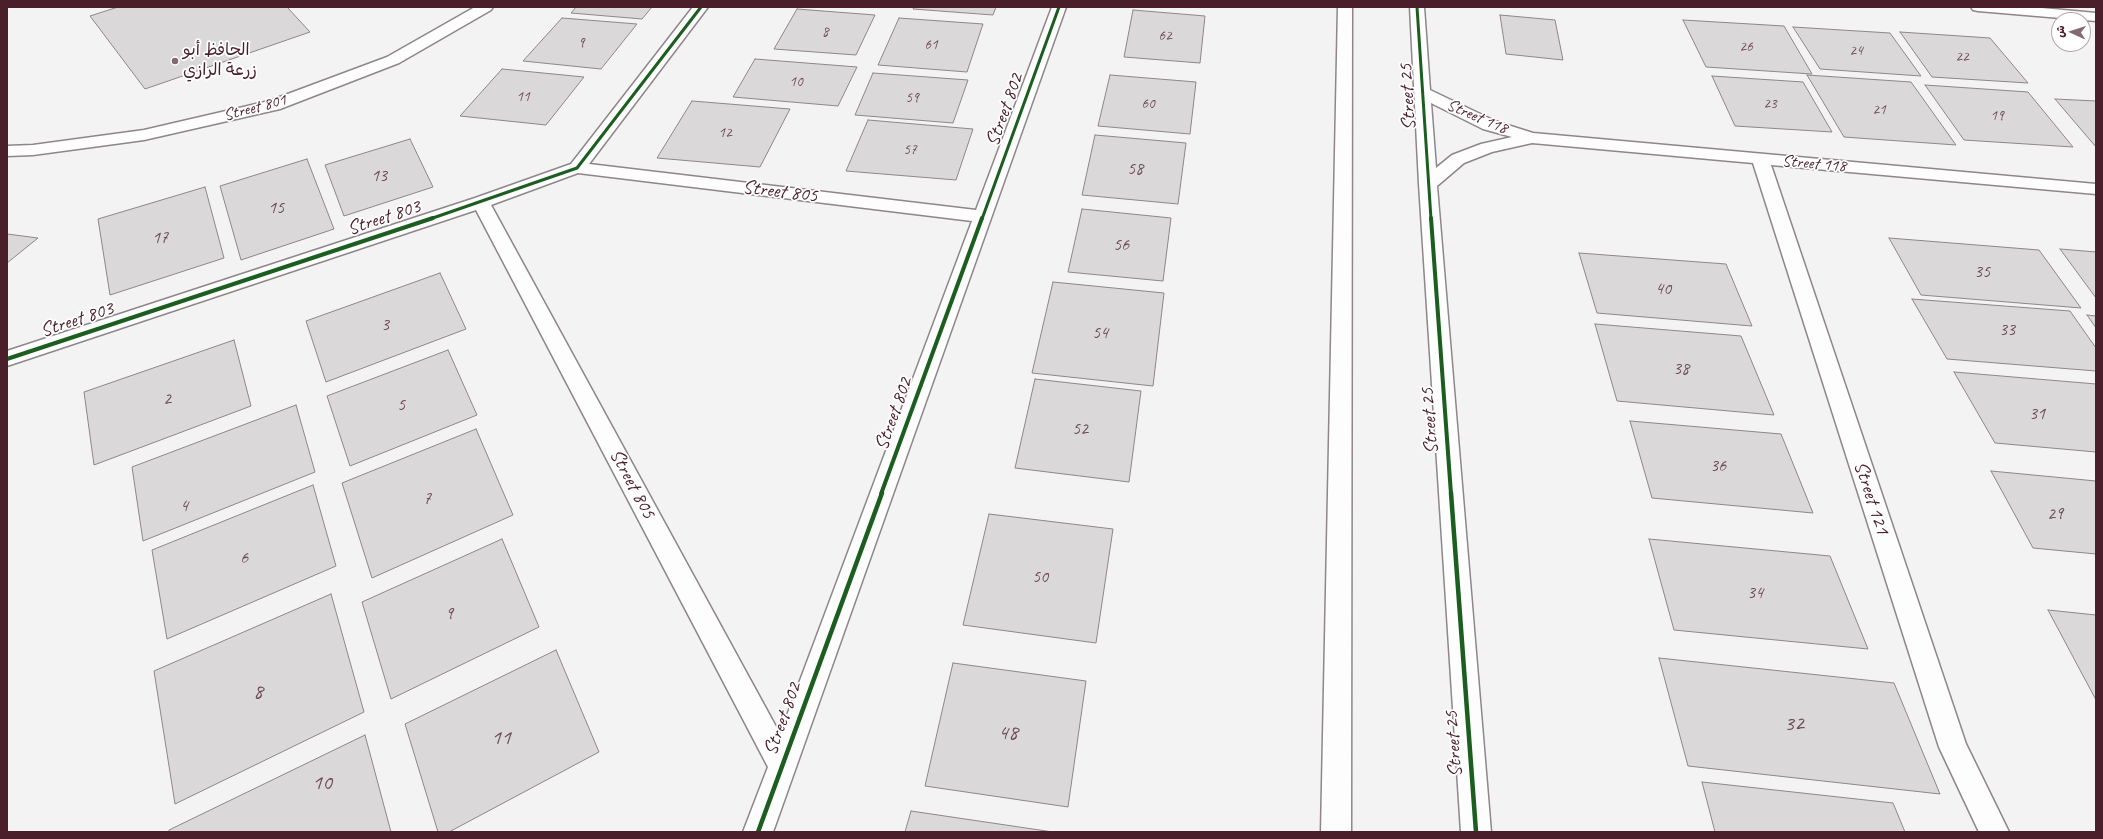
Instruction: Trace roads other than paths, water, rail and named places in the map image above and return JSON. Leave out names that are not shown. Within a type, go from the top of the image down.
[{"type":"street","name":"Street 801","points":[[7,151],[33,150],[144,135],[274,105],[393,60],[486,7]]},
{"type":"street","points":[[577,168],[701,7]]},
{"type":"street","name":"Street 802","points":[[758,832],[982,216],[1060,7]]},
{"type":"street","points":[[1336,832],[1345,7]]},
{"type":"street","name":"Street 25","points":[[1417,7],[1428,184],[1476,832]]},
{"type":"street","points":[[1978,7],[2064,11],[2096,17]]},
{"type":"street","name":"Street 118","points":[[1422,92],[1489,125],[1532,138],[2096,190]]},
{"type":"street","name":"Street 118","points":[[1428,184],[1458,159],[1487,148],[1532,138]]},
{"type":"street","name":"Street 121","points":[[1760,159],[1953,746],[1994,832]]},
{"type":"street","name":"Street 803","points":[[7,359],[481,202],[577,168]]},
{"type":"street","name":"Street 805","points":[[577,168],[982,216]]},
{"type":"street","name":"Street 805","points":[[481,202],[782,766]]},
{"type":"place","name":"الحافظ أبو زرعة الرازي","points":[[175,61]]}]
